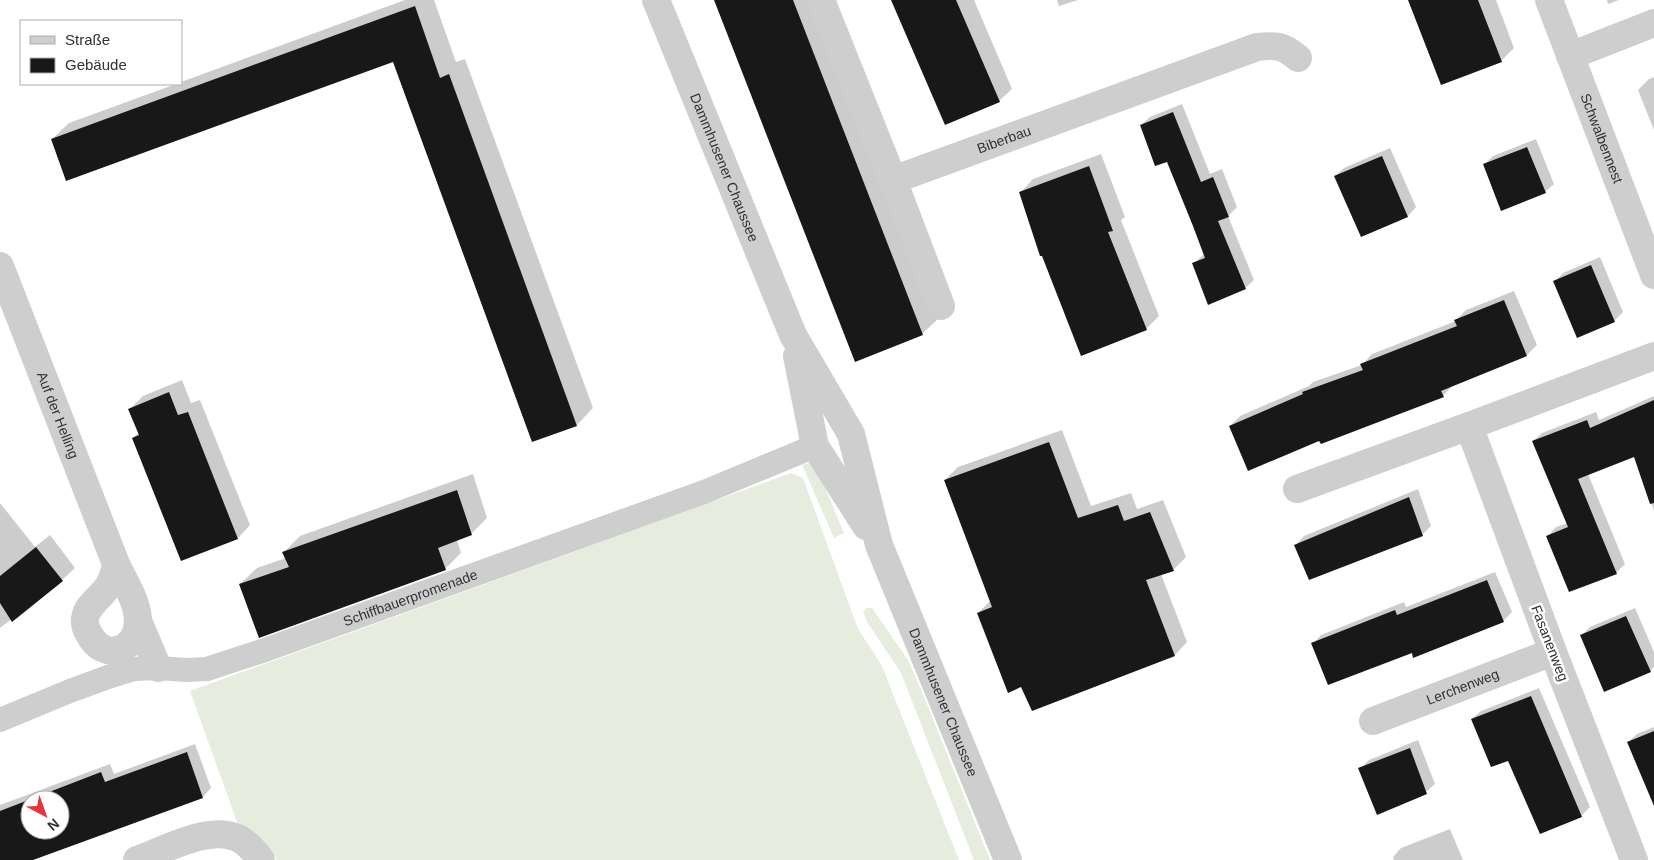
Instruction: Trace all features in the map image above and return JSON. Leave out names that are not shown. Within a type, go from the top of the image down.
[{"type":"street","name":"Dammhusener Chaussee","points":[[656,0],[793,335],[851,434],[879,545],[1008,860]]},
{"type":"street","points":[[821,0],[941,306]]},
{"type":"street","name":"Schwalbennest","points":[[1550,0],[1654,275]]},
{"type":"street","points":[[1570,56],[1654,23]]},
{"type":"street","name":"Biberbau","points":[[893,180],[1257,47],[1277,45],[1288,49],[1298,58]]},
{"type":"street","name":"Auf der Helling","points":[[0,266],[116,564],[133,600],[138,621],[158,668]]},
{"type":"street","name":"Dammhusener Chaussee","points":[[793,335],[815,446],[879,545]]},
{"type":"street","points":[[1297,489],[1654,356]]},
{"type":"street","name":"Fasanenweg","points":[[1469,426],[1553,652],[1634,860]]},
{"type":"street","name":"Schiffbauerpromenade","points":[[0,720],[108,677],[134,669],[207,669],[266,650],[704,492],[815,446]]},
{"type":"street","points":[[116,564],[115,573],[109,586],[88,609],[85,619],[86,628],[92,640],[100,648],[112,651],[123,648],[132,640],[138,621]]},
{"type":"street","name":"Lerchenweg","points":[[1373,721],[1553,652]]},
{"type":"street","points":[[137,860],[201,836],[221,833],[236,837],[257,854],[261,860]]},
{"type":"shaded area","points":[[814,461],[844,533],[834,538],[802,465]]},
{"type":"shaded area","points":[[791,473],[803,478],[858,629],[881,664],[959,860],[277,860],[260,840],[238,825],[190,691]]},
{"type":"shaded area","points":[[867,608],[872,608],[908,660],[990,860],[974,860],[901,673],[867,622],[863,611]]},
{"type":"building","points":[[714,0],[793,0],[923,335],[855,362]]},
{"type":"building","points":[[891,0],[956,0],[1000,102],[945,125]]},
{"type":"building","points":[[1408,0],[1478,0],[1502,62],[1441,85]]},
{"type":"building","points":[[415,6],[440,78],[449,74],[577,426],[532,442],[393,62],[66,181],[51,139]]},
{"type":"building","points":[[1173,112],[1201,182],[1213,177],[1229,217],[1218,221],[1246,289],[1208,305],[1192,263],[1205,258],[1193,226],[1167,162],[1155,166],[1140,125]]},
{"type":"building","points":[[1527,147],[1546,193],[1501,211],[1483,164]]},
{"type":"building","points":[[1382,156],[1408,217],[1361,237],[1334,176]]},
{"type":"building","points":[[1089,166],[1113,231],[1108,232],[1147,330],[1081,356],[1042,256],[1040,256],[1019,192]]},
{"type":"building","points":[[1591,265],[1615,322],[1577,338],[1553,281]]},
{"type":"building","points":[[1504,300],[1527,356],[1441,391],[1444,397],[1321,444],[1319,441],[1248,471],[1229,426],[1303,394],[1302,392],[1363,370],[1360,364],[1457,326],[1454,320]]},
{"type":"building","points":[[169,392],[178,415],[188,412],[238,539],[181,561],[132,438],[139,435],[128,409]]},
{"type":"building","points":[[1654,400],[1654,503],[1650,504],[1634,457],[1578,479],[1617,574],[1569,592],[1546,536],[1568,527],[1532,441],[1587,420],[1590,428]]},
{"type":"building","points":[[1049,442],[1078,518],[1118,505],[1124,521],[1150,512],[1174,571],[1146,580],[1175,656],[1032,711],[1021,687],[1008,693],[977,613],[992,607],[944,480]]},
{"type":"building","points":[[457,490],[472,535],[438,548],[446,570],[259,638],[239,584],[289,567],[282,552]]},
{"type":"building","points":[[1409,497],[1423,536],[1309,580],[1294,545]]},
{"type":"building","points":[[36,547],[63,581],[12,622],[0,603],[0,576]]},
{"type":"building","points":[[1487,580],[1504,622],[1413,658],[1412,653],[1328,685],[1311,643],[1395,610],[1397,615]]},
{"type":"building","points":[[1626,616],[1651,672],[1604,692],[1580,635]]},
{"type":"building","points":[[1531,696],[1582,817],[1540,834],[1508,761],[1491,767],[1471,719]]},
{"type":"building","points":[[1654,731],[1654,806],[1627,742]]},
{"type":"building","points":[[1410,748],[1427,794],[1377,815],[1358,768]]},
{"type":"building","points":[[187,752],[203,798],[33,860],[0,860],[0,811],[20,803],[20,840],[70,840],[70,790],[54,790],[101,772],[105,782]]}]
